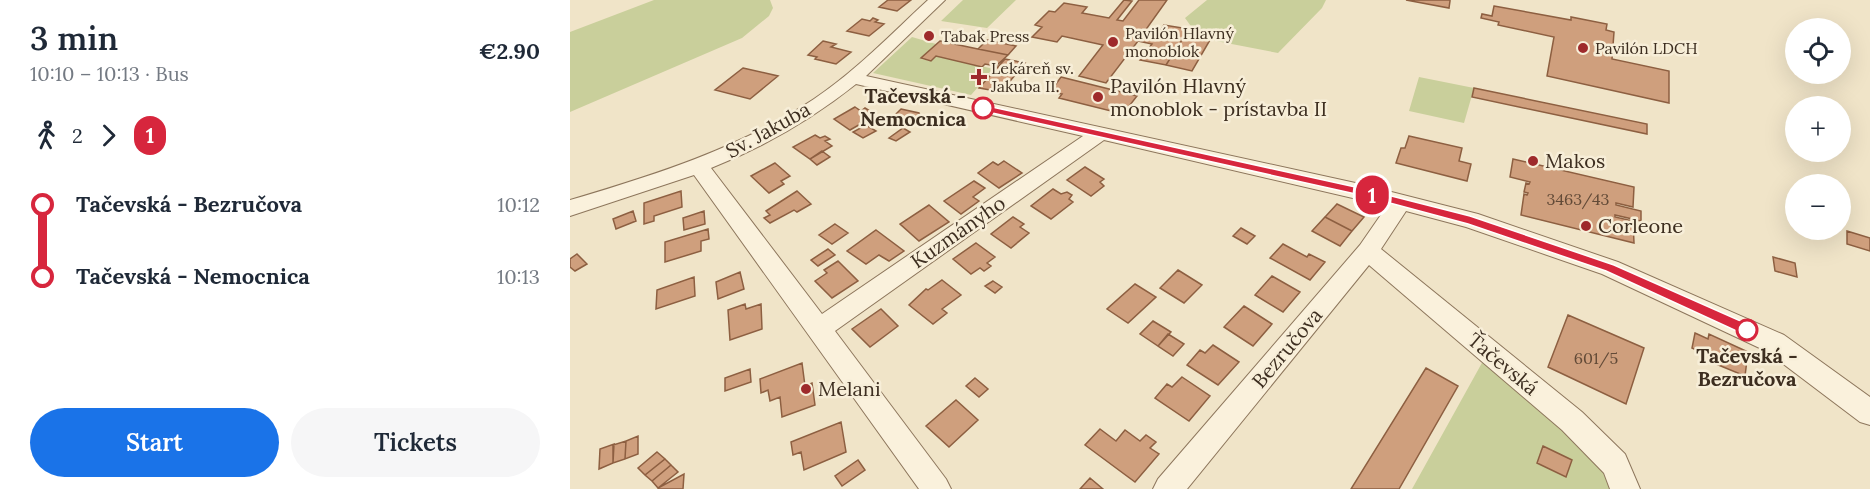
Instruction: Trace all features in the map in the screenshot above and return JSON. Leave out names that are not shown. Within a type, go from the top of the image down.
[{"type":"street","name":"Sv. Jakuba","points":[[570,208],[699,166],[762,137],[803,113],[852,78],[937,0]]},
{"type":"street","points":[[852,78],[1098,135],[1360,191],[1470,220],[1610,268],[1775,343],[1870,413]]},
{"type":"street","name":"Kuzmányho","points":[[819,329],[1098,135]]},
{"type":"street","points":[[699,166],[936,489]]},
{"type":"street","name":"Bezručova","points":[[1168,489],[1368,251],[1400,203]]},
{"type":"street","name":"Ťačevská","points":[[1368,251],[1572,422],[1615,464],[1625,489]]},
{"type":"green space","points":[[654,0],[770,0],[773,8],[769,16],[742,38],[570,112],[570,32]]},
{"type":"green space","points":[[963,0],[1016,0],[987,28],[941,21]]},
{"type":"green space","points":[[1207,0],[1326,0],[1322,8],[1278,53],[1190,36],[1193,29],[1185,18]]},
{"type":"green space","points":[[912,37],[936,44],[921,59],[931,61],[936,56],[994,69],[971,95],[873,73]]},
{"type":"green space","points":[[1419,77],[1474,88],[1464,123],[1409,111]]},
{"type":"green space","points":[[1488,352],[1625,489],[1412,489]]},
{"type":"building","points":[[888,0],[911,0],[897,11],[879,7]]},
{"type":"building","name":"Pavilón Hlavný monoblok","points":[[1124,0],[1132,1],[1117,20],[1123,21],[1139,0],[1167,0],[1142,35],[1155,38],[1164,25],[1189,29],[1166,65],[1140,60],[1152,44],[1138,41],[1106,83],[1079,76],[1103,45],[1062,36],[1057,42],[1032,37],[1042,27],[1035,25],[1049,11],[1055,12],[1064,3],[1087,7],[1082,13],[1109,18]]},
{"type":"building","points":[[1406,0],[1450,0],[1450,1],[1449,8]]},
{"type":"building","name":"Pavilón LDCH","points":[[1494,6],[1607,24],[1606,30],[1614,32],[1612,59],[1669,71],[1669,103],[1547,76],[1554,37],[1498,25],[1499,22],[1481,18],[1482,14],[1492,16]]},
{"type":"building","points":[[873,18],[878,20],[875,22],[884,24],[869,36],[847,31],[862,19],[870,21]]},
{"type":"building","points":[[1185,35],[1210,40],[1192,71],[1166,65]]},
{"type":"building","points":[[987,40],[1016,46],[1008,55],[978,49]]},
{"type":"building","points":[[823,41],[836,44],[831,47],[851,52],[836,64],[808,55]]},
{"type":"building","points":[[940,41],[1008,55],[996,66],[985,64],[982,67],[936,56],[931,61],[921,58]]},
{"type":"building","points":[[1005,59],[1025,63],[1001,92],[979,88]]},
{"type":"building","points":[[743,68],[778,76],[750,99],[715,90]]},
{"type":"building","name":"Pavilón Hlavný monoblok - prístavba II","points":[[1061,77],[1137,96],[1123,114],[1059,98],[1062,94],[1050,92]]},
{"type":"building","points":[[1474,88],[1647,124],[1647,134],[1472,97]]},
{"type":"building","points":[[855,107],[861,111],[865,108],[870,111],[865,114],[871,118],[850,130],[834,119]]},
{"type":"building","points":[[901,109],[920,115],[909,127],[887,123]]},
{"type":"building","points":[[866,125],[876,131],[863,138],[853,132]]},
{"type":"building","points":[[903,128],[910,132],[896,141],[889,138]]},
{"type":"building","points":[[815,135],[830,139],[825,141],[832,146],[810,159],[793,147]]},
{"type":"building","points":[[1409,136],[1462,148],[1459,161],[1471,164],[1467,181],[1396,163],[1401,148],[1405,148]]},
{"type":"building","points":[[822,151],[830,157],[817,165],[810,159]]},
{"type":"building","points":[[1513,159],[1634,187],[1633,207],[1616,203],[1616,205],[1641,211],[1641,221],[1615,215],[1615,217],[1633,221],[1634,243],[1521,215],[1524,194],[1528,193],[1524,192],[1526,183],[1530,182],[1510,177]]},
{"type":"building","points":[[1004,161],[1022,173],[999,188],[978,173],[993,162],[998,165]]},
{"type":"building","points":[[775,163],[790,176],[781,181],[784,184],[769,193],[751,176]]},
{"type":"building","points":[[1085,167],[1104,179],[1100,182],[1104,186],[1091,196],[1067,180]]},
{"type":"building","points":[[974,181],[985,188],[973,197],[979,201],[961,214],[944,201]]},
{"type":"building","points":[[1053,189],[1061,194],[1067,192],[1072,195],[1069,199],[1073,202],[1051,219],[1031,206]]},
{"type":"building","points":[[681,191],[682,207],[654,216],[654,221],[644,224],[644,203]]},
{"type":"building","points":[[797,191],[811,204],[770,223],[764,218],[770,215],[766,211]]},
{"type":"building","points":[[1337,204],[1364,217],[1352,231],[1325,217]]},
{"type":"building","points":[[929,205],[949,222],[919,241],[900,224]]},
{"type":"building","points":[[633,211],[636,221],[616,229],[613,219]]},
{"type":"building","points":[[704,211],[705,224],[684,230],[683,218]]},
{"type":"building","points":[[1013,217],[1024,224],[1020,227],[1029,233],[1011,248],[991,234]]},
{"type":"building","points":[[1325,217],[1352,231],[1340,246],[1312,231]]},
{"type":"building","points":[[835,224],[848,233],[832,244],[819,235]]},
{"type":"building","points":[[1241,228],[1255,236],[1247,244],[1233,236]]},
{"type":"building","points":[[708,229],[709,239],[701,241],[701,251],[665,262],[665,242]]},
{"type":"building","points":[[876,230],[904,251],[889,261],[879,255],[866,264],[847,251]]},
{"type":"building","points":[[1851,232],[1870,238],[1870,251],[1847,244],[1847,240],[1851,240]]},
{"type":"building","points":[[976,243],[995,257],[987,263],[991,266],[984,271],[980,268],[971,274],[953,259]]},
{"type":"building","points":[[1283,244],[1307,257],[1309,254],[1325,262],[1310,280],[1270,258]]},
{"type":"building","points":[[828,249],[835,255],[818,266],[811,260]]},
{"type":"building","points":[[577,254],[587,264],[575,271],[570,267],[570,259]]},
{"type":"building","points":[[1773,257],[1795,263],[1797,277],[1775,271]]},
{"type":"building","points":[[838,261],[858,281],[832,298],[815,281],[827,273],[824,270]]},
{"type":"building","points":[[1178,270],[1202,285],[1184,303],[1160,288]]},
{"type":"building","points":[[740,272],[744,289],[718,299],[716,282]]},
{"type":"building","points":[[1272,276],[1300,292],[1283,312],[1255,295]]},
{"type":"building","points":[[694,277],[695,296],[656,309],[657,290]]},
{"type":"building","points":[[942,280],[961,295],[942,309],[947,313],[933,324],[909,305],[926,289],[928,290]]},
{"type":"building","points":[[993,281],[1002,287],[995,293],[985,286]]},
{"type":"building","points":[[1135,284],[1156,297],[1128,323],[1107,309]]},
{"type":"building","points":[[745,304],[746,309],[761,304],[762,329],[730,340],[728,310]]},
{"type":"building","points":[[1244,306],[1272,324],[1253,346],[1224,327]]},
{"type":"building","points":[[881,309],[898,326],[870,347],[852,329]]},
{"type":"building","points":[[1568,315],[1644,348],[1626,404],[1548,367]]},
{"type":"building","points":[[1153,321],[1171,332],[1158,346],[1140,334]]},
{"type":"building","points":[[1695,333],[1708,339],[1709,334],[1748,352],[1745,376],[1711,362],[1712,357],[1692,348]]},
{"type":"building","points":[[1168,334],[1184,344],[1173,356],[1158,346]]},
{"type":"building","points":[[1213,345],[1239,362],[1218,385],[1187,365],[1200,350],[1205,353]]},
{"type":"building","points":[[802,363],[805,386],[812,383],[815,405],[782,417],[780,397],[770,401],[768,390],[761,393],[760,379]]},
{"type":"building","points":[[1426,368],[1458,386],[1399,489],[1351,489]]},
{"type":"building","points":[[750,369],[751,382],[725,391],[725,378]]},
{"type":"building","points":[[1182,377],[1210,396],[1189,421],[1155,398],[1167,384],[1172,387]]},
{"type":"building","points":[[975,378],[988,389],[979,397],[966,386]]},
{"type":"building","points":[[956,400],[978,420],[949,447],[926,426]]},
{"type":"building","points":[[841,422],[846,452],[804,470],[801,452],[793,455],[791,442]]},
{"type":"building","points":[[1100,429],[1116,441],[1125,430],[1140,441],[1146,435],[1156,442],[1150,448],[1159,454],[1135,482],[1085,445]]},
{"type":"building","points":[[638,436],[638,454],[625,459],[626,441]]},
{"type":"building","points":[[626,441],[625,459],[613,463],[613,445]]},
{"type":"building","points":[[614,444],[613,463],[599,469],[600,449]]},
{"type":"building","points":[[1543,446],[1572,460],[1566,477],[1537,463]]},
{"type":"building","points":[[657,452],[665,459],[645,475],[638,468]]},
{"type":"building","points":[[665,459],[671,465],[652,481],[645,475]]},
{"type":"building","points":[[858,460],[865,470],[842,486],[835,476]]},
{"type":"building","points":[[671,465],[678,472],[658,488],[652,481]]},
{"type":"building","points":[[684,474],[683,489],[658,489],[658,488]]},
{"type":"building","points":[[1090,478],[1103,489],[1080,489]]},
{"type":"bus line","name":"1","points":[[983,108],[1360,191],[1470,220],[1610,268],[1747,330]]},
{"type":"place","name":"Tabak Press","points":[[929,36]]},
{"type":"place","name":"Pavilón Hlavný monoblok","points":[[1113,42]]},
{"type":"place","name":"Pavilón LDCH","points":[[1583,48]]},
{"type":"place","name":"Lekáreň sv. Jakuba II.","points":[[979,77]]},
{"type":"place","name":"Pavilón Hlavný monoblok - prístavba II","points":[[1098,97]]},
{"type":"place","name":"Tačevská - Nemocnica","points":[[983,108]]},
{"type":"place","name":"Makos","points":[[1533,161]]},
{"type":"place","name":"Corleone","points":[[1586,226]]},
{"type":"place","name":"Tačevská - Bezručova","points":[[1747,330]]},
{"type":"place","name":"Melani","points":[[806,389]]}]
